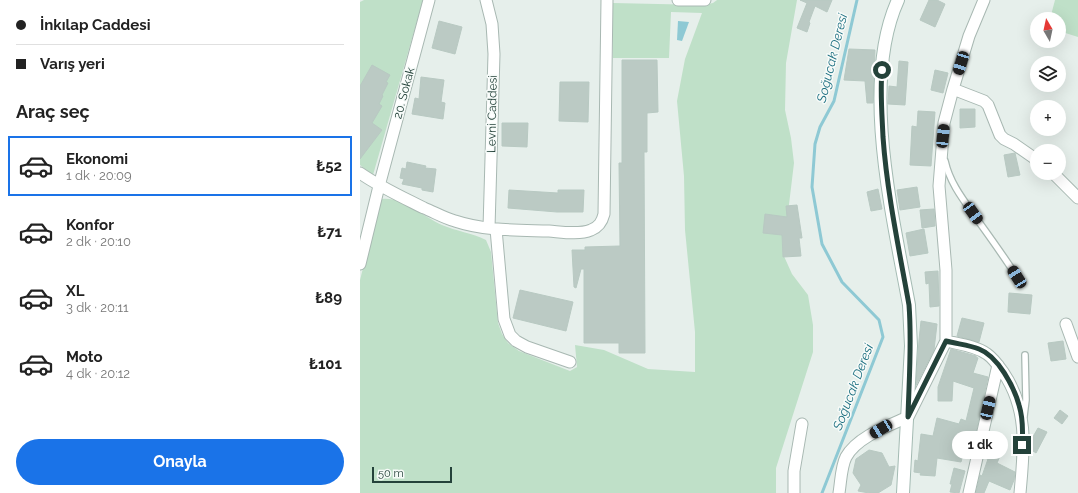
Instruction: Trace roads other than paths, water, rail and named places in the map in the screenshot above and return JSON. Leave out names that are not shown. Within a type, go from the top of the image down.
[{"type":"street","name":"20. Sokak","points":[[360,264],[379,186],[429,0]]},
{"type":"street","name":"Levni Caddesi","points":[[486,0],[492,24],[494,54],[493,228],[504,319],[510,335],[516,341],[527,347],[570,362]]},
{"type":"street","points":[[360,173],[379,186],[454,221],[493,228],[584,232],[596,228],[601,224],[604,214],[607,0]]},
{"type":"street","points":[[678,0],[705,0]]},
{"type":"street","points":[[898,0],[889,24],[885,42],[881,83],[881,104],[884,153],[890,197],[909,305],[910,322],[911,346],[903,493]]},
{"type":"street","points":[[839,493],[843,466],[846,457],[857,444],[881,429],[908,417],[946,341],[946,270],[939,186],[944,123],[969,36],[984,0]]},
{"type":"street","points":[[953,89],[984,101],[988,105],[1000,135],[1030,155]]},
{"type":"street","points":[[1060,180],[1078,198]]},
{"type":"street","points":[[1066,324],[1078,357]]},
{"type":"street","points":[[946,341],[979,349],[987,354],[998,365],[1015,394],[1020,406],[1022,422],[1020,493]]},
{"type":"street","points":[[969,493],[998,365]]},
{"type":"street","points":[[794,493],[795,464],[802,424]]},
{"type":"lane","points":[[942,149],[946,167],[953,185],[1004,256],[1017,277]]},
{"type":"lane","points":[[1022,422],[1026,400],[1025,355]]},
{"type":"water","points":[[678,21],[689,22],[682,41],[677,40]]},
{"type":"waterway","name":"Soğucak Deresi","points":[[822,493],[883,337],[879,320],[842,282],[822,244],[812,187],[815,144],[820,127],[834,101],[857,0]]}]
